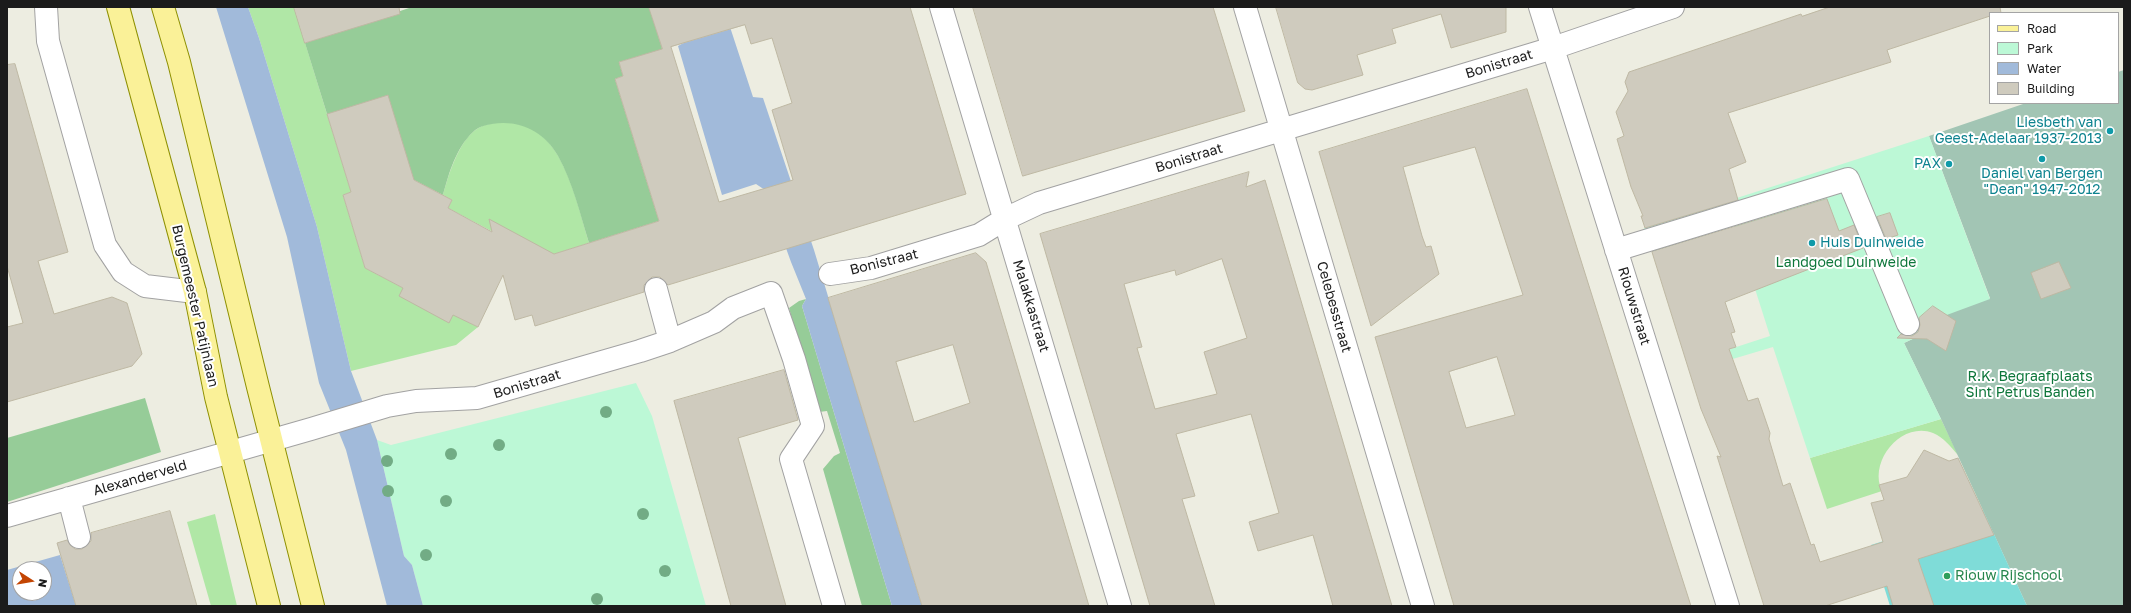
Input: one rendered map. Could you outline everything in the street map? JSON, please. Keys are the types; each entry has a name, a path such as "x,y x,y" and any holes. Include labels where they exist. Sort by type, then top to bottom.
{"main road":[{"name":"Burgemeester Patijnlaan","path":"118,7 195,292 216,398 269,606"},
{"path":"163,7 179,62 258,387 314,606"}],"street":[{"path":"46,7 48,41 105,245 123,272 144,286 195,292"},
{"name":"Malakkastraat","path":"941,7 1120,606"},
{"name":"Celebesstraat","path":"1245,7 1423,606"},
{"name":"Riouwstraat","path":"1540,7 1728,606"},
{"name":"Bonistraat","path":"830,274 871,268 979,235 1005,219 1039,203 1553,48 1672,7"},
{"path":"1616,250 1848,179 1908,324"},
{"path":"656,289 670,341"},
{"name":"Bonistraat","path":"272,440 381,408 416,400 477,398 670,341 714,322 733,308 771,293 794,359 813,426 791,460 834,606"},
{"name":"Alexanderveld","path":"7,516 272,440"},
{"path":"69,498 79,537"}],"green space":[{"path":"248,7 294,7 351,192 343,195 365,268 478,327 456,345 351,371 317,227 259,38"},
{"path":"412,7 649,7 663,50 619,62 623,76 615,79 659,221 589,243 572,188 558,156 553,148 539,134 521,126 502,123 492,124 482,126 473,132 467,138 458,153 443,195 414,180 327,114 305,43"},
{"name":"R.K. Begraafplaats Sint Petrus Banden","path":"2124,70 2124,606 2027,606 1941,419 1904,343 1921,335 1934,308 1942,312 1990,298 1929,136 2023,104 2119,104 2119,72"},
{"path":"504,122 519,124 532,129 541,135 550,145 565,170 577,200 589,243 542,258 448,208 452,200 443,195 458,152 463,144 474,131 481,127 488,124"},
{"name":"Landgoed Duinweide","path":"1929,136 1990,299 1944,316 1942,312 1934,308 1921,335 1904,343 1941,419 1810,458 1773,347 1726,361 1724,351 1770,336 1735,226 1652,252 1644,228"},
{"path":"806,299 802,306 892,606 862,606 823,469 834,456 840,453 827,411 819,412 789,308 799,301"},
{"path":"636,383 652,416 706,606 423,606 412,565 404,556 377,440 391,445"},
{"path":"145,398 161,452 7,502 7,438"},
{"path":"1941,419 1958,455 1950,446 1933,433 1921,431 1910,433 1899,438 1890,447 1884,457 1880,468 1879,480 1882,491 1827,509 1810,458"},
{"path":"215,514 237,606 211,606 187,522"}],"shaded area":[{"name":"Riouw Rijschool","path":"1983,510 2027,606 1890,606 1871,545"}],"water":[{"path":"216,7 248,7 259,38 317,227 351,371 377,440 404,556 412,565 423,606 387,606 346,450 319,383 287,237"},
{"path":"730,27 753,97 763,98 814,250 922,606 892,606 802,306 806,299 765,190 756,184 722,195 678,46 703,32"},
{"path":"60,555 76,606 7,606 7,570 12,569 12,601 52,601 52,561 39,561"}],"building":[{"path":"294,7 399,7 400,14 305,43"},
{"path":"649,7 910,7 966,194 668,285 660,277 652,277 644,285 644,292 535,326 532,315 515,320 503,275 478,327 453,315 449,323 399,296 403,288 365,268 343,195 351,192 327,114 388,95 414,180 452,200 448,208 492,232 489,219 554,254 659,221 615,79 623,76 619,62 662,49","holes":["745,25 751,44 772,38 792,103 772,110 793,180 719,202 671,47"]},
{"path":"973,7 1213,7 1245,111 1023,176"},
{"path":"1276,7 1506,7 1506,32 1451,48 1441,14 1392,29 1396,43 1357,55 1363,75 1312,90 1305,89 1298,83"},
{"path":"1830,7 2000,7 2001,12 1989,12 1989,16 1887,50 1891,62 1728,113 1746,162 1729,169 1738,200 1645,228 1641,216 1643,216 1631,187 1617,139 1624,136 1616,112 1628,91 1625,82 1629,72 1801,14 1802,16"},
{"path":"15,64 68,252 38,261 54,314 112,297 127,303 142,354 132,366 7,402 7,327 23,323 7,266 7,65"},
{"path":"1527,89 1691,606 1454,606 1375,337 1523,295 1475,147 1403,167 1422,236 1426,247 1431,246 1439,274 1371,326 1319,152","holes":["1497,357 1515,415 1466,428 1449,372"]},
{"path":"1249,172 1246,187 1265,180 1392,606 1333,606 1313,535 1258,551 1249,522 1279,513 1251,414 1176,434 1195,496 1182,499 1215,606 1150,606 1040,234","holes":["1222,259 1247,338 1204,352 1217,394 1155,409 1137,348 1142,347 1124,284 1175,270 1176,275"]},
{"path":"1827,199 1839,231 1854,225 1863,248 1725,302 1735,332 1731,333 1736,347 1729,349 1748,401 1758,398 1770,433 1769,439 1783,486 1790,483 1811,545 1814,544 1820,562 1883,542 1871,503 1884,500 1879,485 1907,477 1924,450 1949,461 1958,458 1994,535 1918,559 1934,606 1893,606 1887,586 1825,606 1764,606 1717,456 1721,457 1701,409 1652,252"},
{"path":"1890,213 1898,235 1886,239 1877,217"},
{"path":"976,253 986,262 1089,606 922,606 828,298","holes":["953,345 970,403 914,422 896,362"]},
{"path":"2059,262 2071,288 2041,299 2031,273"},
{"path":"1933,306 1956,321 1946,351 1927,339 1897,338 1901,334 1912,336 1918,332 1920,325 1919,318"},
{"path":"784,370 798,420 738,438 786,606 731,606 674,401"},
{"path":"170,511 197,606 76,606 57,543 67,540 75,549 82,549 91,541 91,533"}],"place":[{"name":"Liesbeth van Geest-Adelaar 1937-2013","path":"2110,131"},
{"name":"Daniel van Bergen \"Dean\" 1947-2012","path":"2042,159"},
{"name":"PAX","path":"1949,164"},
{"name":"Huis Duinweide","path":"1812,243"},
{"name":"Riouw Rijschool","path":"1947,576"}]}
